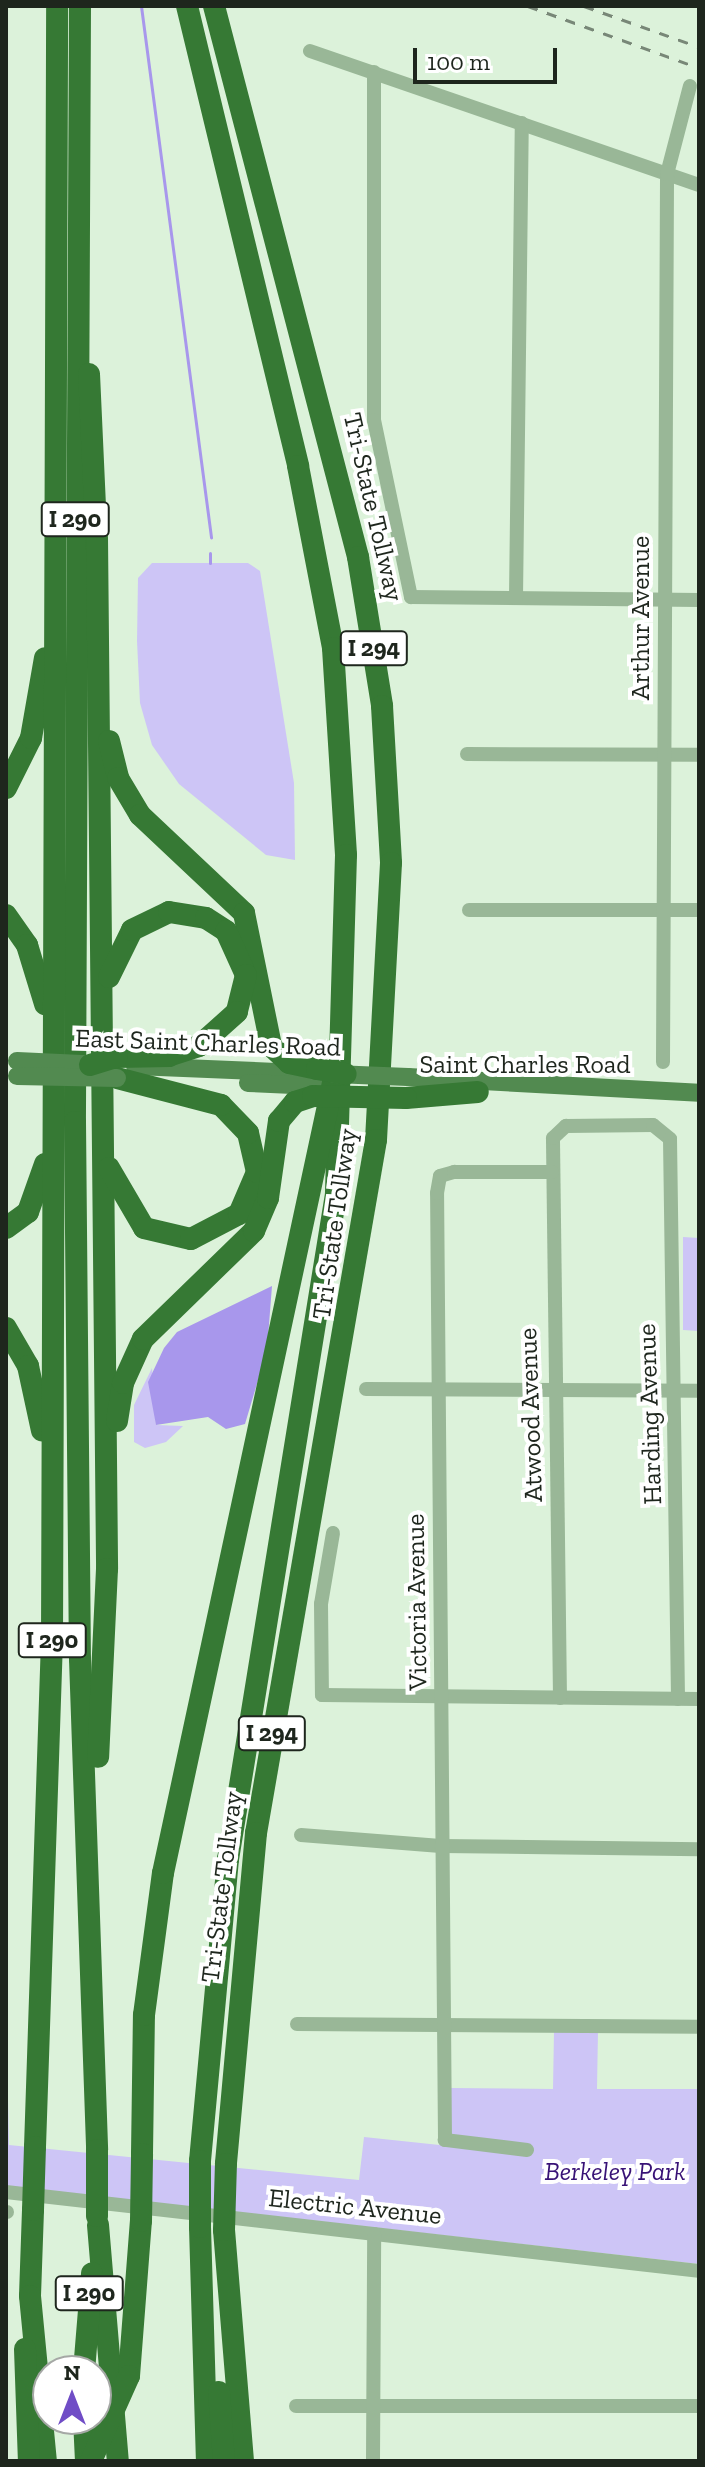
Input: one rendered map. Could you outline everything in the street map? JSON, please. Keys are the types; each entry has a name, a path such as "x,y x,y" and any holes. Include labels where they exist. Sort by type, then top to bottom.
{"highway":[{"name":"I 290","path":"46,2461 30,2296 52,1524 57,6"},
{"name":"I 290","path":"80,6 75,1138 97,2150 97,2220 85,2355"},
{"name":"Tri-State Tollway","path":"187,6 298,466 338,693 346,1030 336,1194 228,1859 200,2161 207,2461"},
{"name":"Tri-State Tollway","path":"214,6 358,557 382,706 391,863 376,1140 254,1846 226,2164 218,2357 224,2461"},
{"path":"78,252 106,718 118,778 140,815 244,913 271,1046 289,1063 315,1081 478,1092"},
{"path":"6,788 36,717 56,521"},
{"path":"88,1818 107,1569 97,538"},
{"path":"102,1022 117,949 149,918 169,912 206,918 242,953 243,998 223,1028 169,1056 117,1067"},
{"path":"6,915 27,945 53,1024"},
{"path":"89,2461 129,2376 141,2221 144,2015 163,1873 346,1030"},
{"path":"90,1065 117,1067 221,1105 253,1145 255,1182 227,1226 191,1239 158,1235 134,1219 103,1153"},
{"path":"12,1074 43,1076"},
{"path":"107,1569 115,1547 119,1401 129,1365 159,1317 254,1231 268,1198 279,1121 315,1081 346,1074"},
{"path":"6,1228 28,1212 52,1132"},
{"path":"6,1328 28,1366 41,1421 52,1524"},
{"path":"97,2220 118,2461"},
{"path":"224,2230 243,2461"},
{"path":"29,2461 30,2296"},
{"path":"86,2435 89,2461"}],"main road":[{"name":"East Saint Charles Road","path":"12,1074 90,1065"},
{"name":"East Saint Charles Road","path":"43,1076 117,1067 315,1081"},
{"name":"East Saint Charles Road","path":"346,1074 407,1089"},
{"name":"Saint Charles Road","path":"407,1089 699,1093"},
{"name":"Saint Charles Road","path":"478,1092 644,1091"}],"street":[{"path":"310,51 699,185"},
{"path":"374,72 374,420 411,597 699,600"},
{"name":"Arthur Avenue","path":"663,1062 667,174 690,86"},
{"path":"516,598 522,123"},
{"path":"467,754 699,755"},
{"path":"469,910 699,910"},
{"name":"Harding Avenue","path":"557,1131 665,1128 676,1391 678,1699"},
{"name":"Atwood Avenue","path":"557,1131 552,1172 560,1698"},
{"name":"Victoria Avenue","path":"527,2150 445,2140 441,1846 443,1697 437,1389 440,1176 552,1172"},
{"path":"366,1389 699,1391"},
{"path":"333,1533 321,1604 322,1695 699,1699"},
{"path":"301,1835 441,1846 699,1849"},
{"path":"297,2024 699,2027"},
{"name":"Electric Avenue","path":"6,2192 699,2271"},
{"path":"373,2461 374,2234"},
{"path":"296,2406 699,2406"}],"green space":[{"path":"152,563 248,563 260,571 294,783 295,860 266,855 179,784 152,745 140,703 137,641 138,578"},
{"path":"683,1237 699,1238 699,1331 683,1330"},
{"path":"152,1368 156,1425 183,1426 166,1442 145,1448 134,1442 134,1405"},
{"name":"Berkeley Park","path":"6,2004 9,2145 359,2180 364,2137 449,2146 450,2088 553,2089 554,2031 598,2031 597,2089 699,2089 699,2264 6,2186"}],"shaded area":[{"path":"272,1286 267,1350 245,1424 226,1429 208,1417 156,1425 148,1382 164,1348 177,1332"}],"waterway":[{"path":"141,6 211,537"},
{"path":"210,553 210,563"}],"railway":[{"path":"528,6 699,68"},
{"path":"584,6 699,47"}]}
